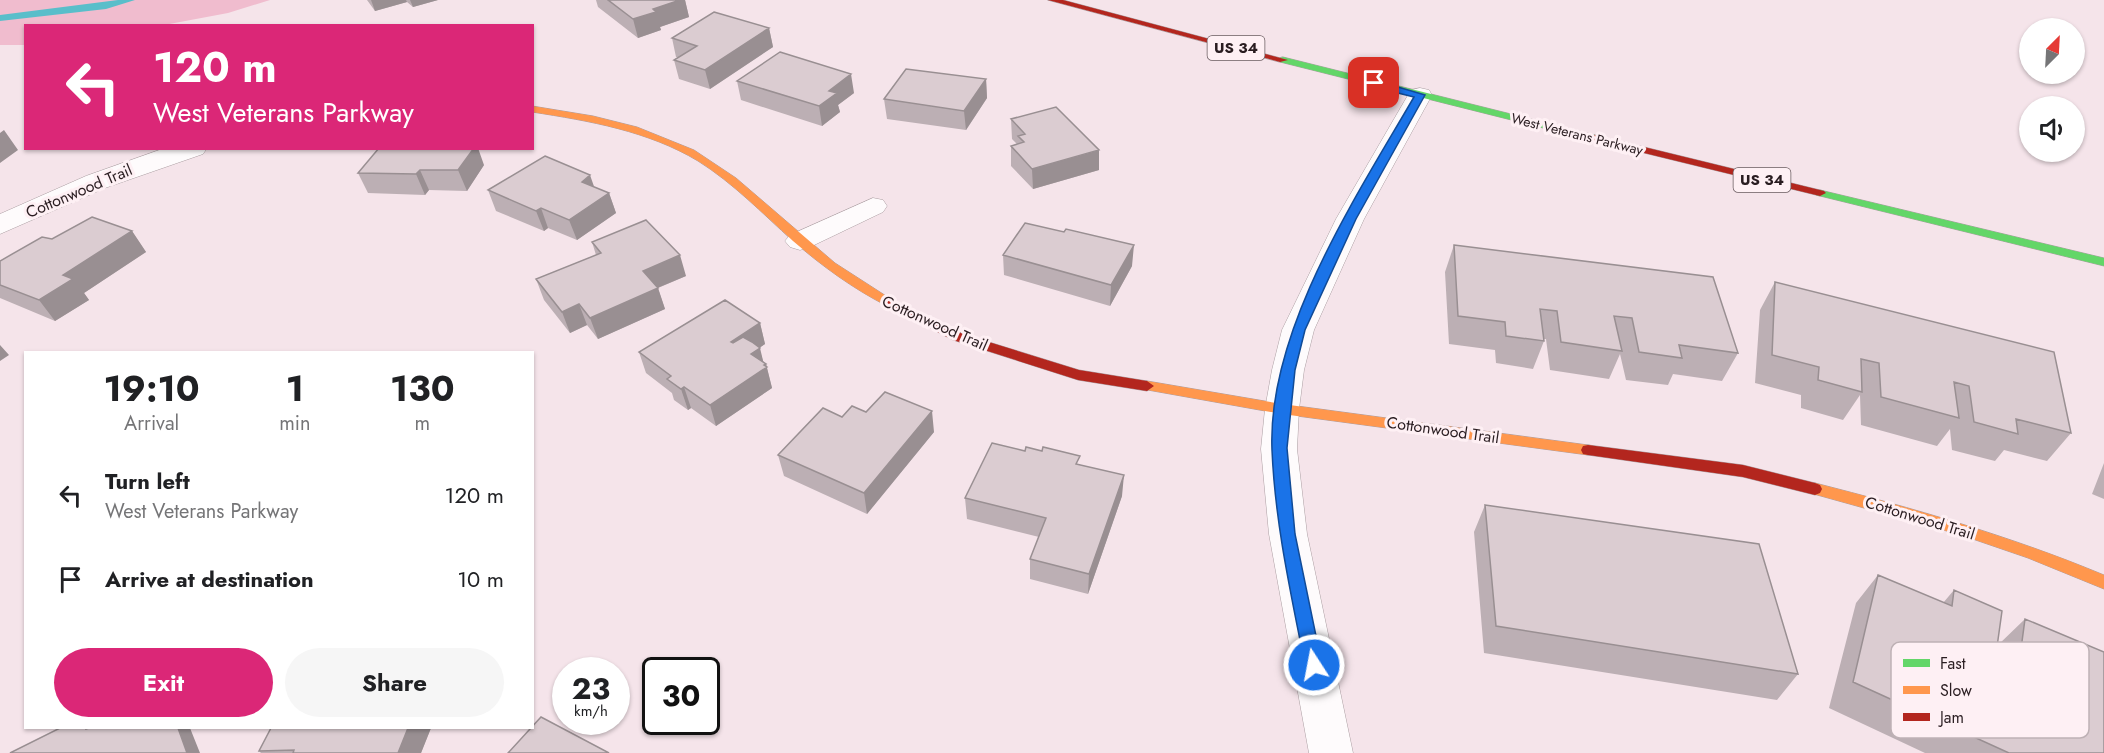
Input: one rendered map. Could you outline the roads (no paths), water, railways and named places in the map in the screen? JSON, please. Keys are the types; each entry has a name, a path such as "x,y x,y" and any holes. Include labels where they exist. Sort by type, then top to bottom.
{"street":[{"name":"West Veterans Parkway","path":"1052,0 1420,95 2104,262"},
{"path":"1331,753 1288,534 1279,448 1282,409 1288,370 1298,330 1350,219 1420,95"},
{"name":"Cottonwood Trail","path":"534,109 596,118 642,132 691,152 743,190 800,241 871,293 976,344 1078,375 1282,409 1743,471 1912,513 2072,567 2104,582"},
{"name":"Cottonwood Trail","path":"0,225 96,182 188,150"},
{"path":"800,241 873,206"}],"waterway":[{"path":"0,18 106,6 130,0"}]}
